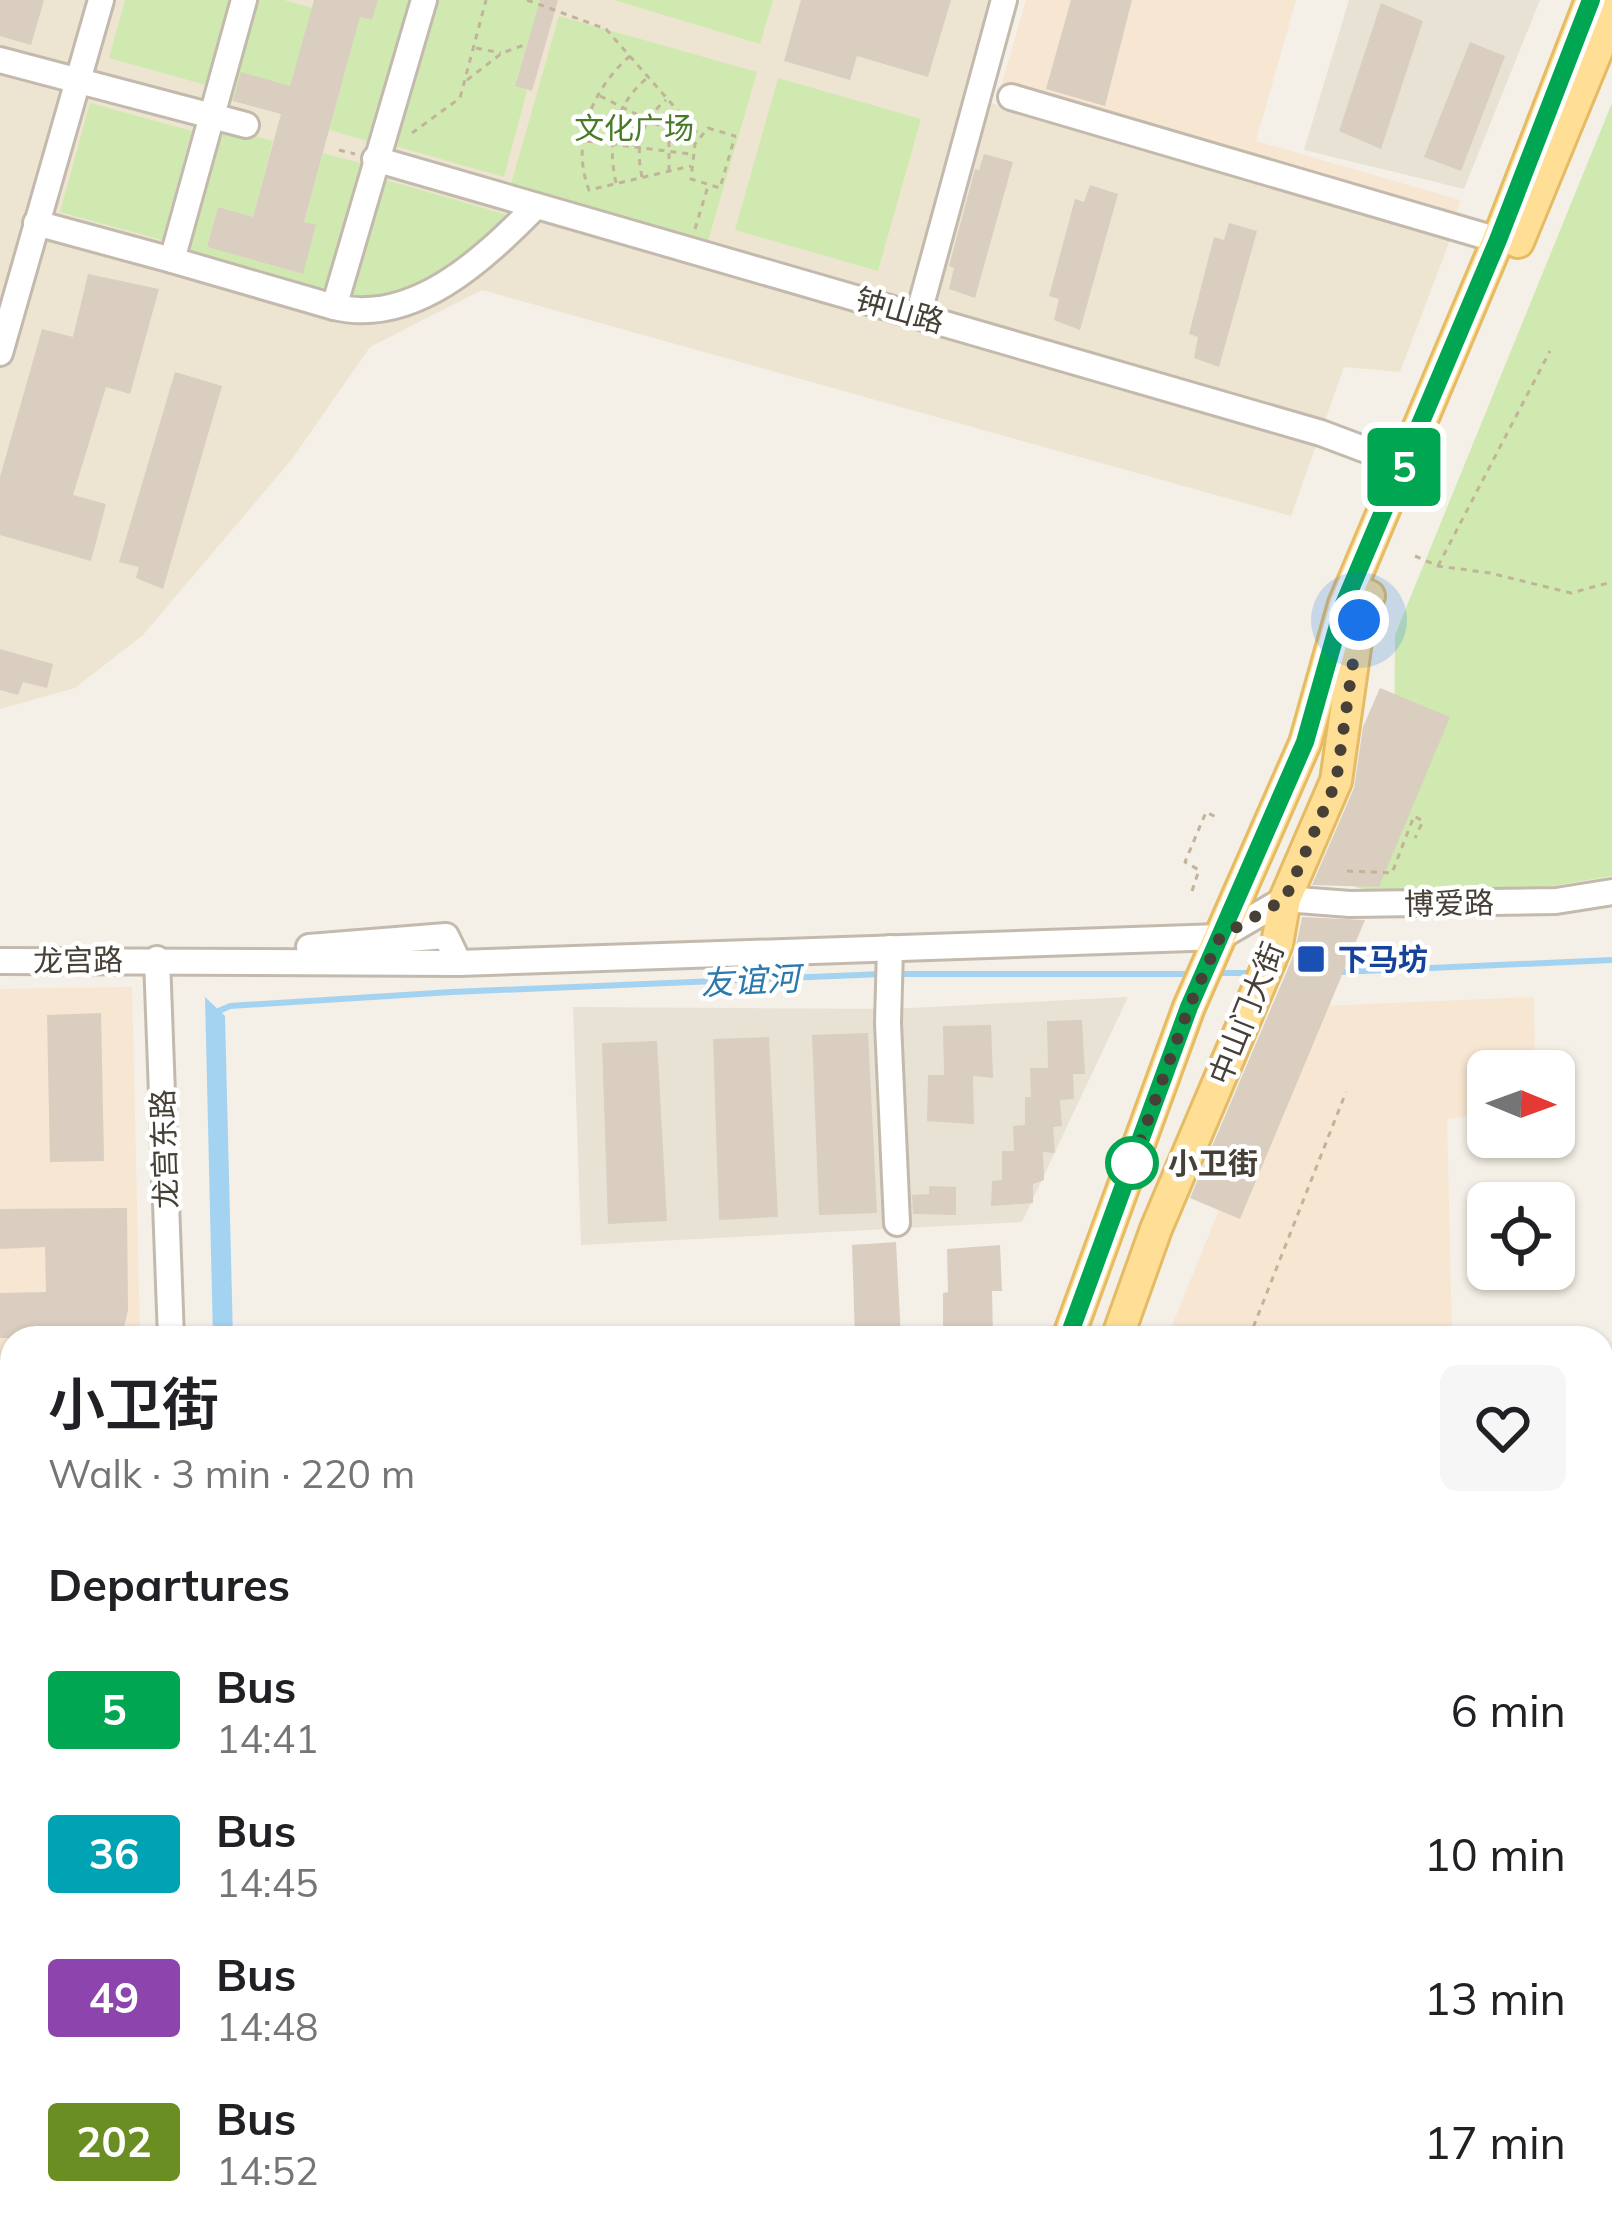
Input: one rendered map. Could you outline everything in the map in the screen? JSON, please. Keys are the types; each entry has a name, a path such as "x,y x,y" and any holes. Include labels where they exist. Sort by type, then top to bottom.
{"main road":[{"name":"中山门大街","path":"1121,1326 1156,1228 1277,944 1285,899 1336,782 1359,620 1591,0"},
{"name":"中山门大街","path":"1072,1326 1189,1007 1305,742 1344,604 1414,467 1612,14"}],"street":[{"path":"0,353 101,0"},
{"path":"172,260 244,0"},
{"path":"334,307 424,0"},
{"path":"918,316 1004,0"},
{"path":"0,60 246,125"},
{"path":"1010,97 1498,240"},
{"name":"钟山路","path":"375,159 1321,433 1414,467"},
{"path":"36,223 334,307 366,310 394,307 432,291 481,257 536,206"},
{"name":"博爱路","path":"1285,899 1350,904 1556,901 1612,892"},
{"path":"1220,937 1285,899"},
{"name":"龙宫路","path":"0,961 459,963 890,955 1220,937"},
{"path":"890,955 897,1223"},
{"name":"龙宫东路","path":"157,959 171,1326"}],"path":[{"path":"412,133 460,98 486,0"},
{"path":"527,0 606,29 700,136"},
{"path":"465,82 502,53 527,44"},
{"path":"474,48 502,53"},
{"path":"630,56 597,94 584,140 583,169 589,190 691,166"},
{"path":"616,184 611,144 622,108 648,77"},
{"path":"597,94 695,144"},
{"path":"642,178 639,148 647,120 668,99"},
{"path":"669,171 667,151 673,133 686,120"},
{"path":"708,128 735,136 719,188 691,179 695,144 708,128"},
{"path":"584,140 692,154"},
{"path":"689,249 708,184"},
{"path":"1438,566 1550,351"},
{"path":"1415,556 1438,566 1571,593 1612,582"},
{"path":"1192,891 1199,870 1185,862 1206,812 1218,818"},
{"path":"1347,871 1392,873 1414,816 1423,821 1415,838"},
{"path":"1254,1326 1346,1092"}],"shaded area":[{"path":"0,0 1019,0 991,103 1452,235 1400,372 1344,367 1291,516 482,290 370,347 292,459 143,635 75,688 0,709"},
{"path":"1026,0 1296,0 1256,141 1460,200 1452,232 997,100"},
{"path":"1349,0 1540,0 1464,189 1304,150"},
{"path":"132,987 140,1326 0,1326 0,989"},
{"path":"1128,997 1022,1222 581,1245 573,1007 890,1009"},
{"path":"1534,997 1535,1050 1467,1050 1467,1116 1447,1119 1452,1326 1172,1326 1301,1007"}],"green space":[{"path":"125,0 230,0 206,85 109,58"},
{"path":"248,0 284,0 312,8 290,86 242,73 233,101 220,98"},
{"path":"378,0 413,0 372,142 329,130 360,17 372,20"},
{"path":"434,0 540,0 515,85 527,90 504,177 392,145"},
{"path":"614,0 773,0 760,44"},
{"name":"文化广场","path":"559,16 757,72 708,241 511,184"},
{"path":"778,78 921,119 878,271 735,230"},
{"path":"90,103 192,131 162,240 60,212"},
{"path":"1612,103 1612,876 1547,887 1391,894 1354,887 1394,775 1395,635"},
{"path":"215,125 273,141 253,217 218,207 207,247 302,274 316,226 304,222 323,153 364,164 326,299 178,257"},
{"path":"386,180 508,215 470,255 415,291 349,302"}],"water":[{"path":"205,997 225,1016 233,1326 213,1326"}],"building":[{"path":"0,0 44,0 31,45 0,36"},
{"path":"314,0 378,0 372,20 360,17 329,130 304,222 316,225 303,274 207,247 218,207 253,217 281,114 233,101 241,72 290,86"},
{"path":"540,0 558,0 532,91 515,86"},
{"path":"801,0 951,0 928,77 857,56 850,80 784,61"},
{"path":"1071,0 1132,0 1105,106 1046,89"},
{"path":"1381,3 1423,21 1381,149 1339,131"},
{"path":"1470,42 1505,56 1461,171 1424,157"},
{"path":"984,154 1013,162 975,298 949,289 954,268 949,266 975,169 979,170"},
{"path":"1090,185 1118,194 1080,330 1054,320 1059,299 1049,296 1075,199 1084,202"},
{"path":"1229,223 1257,231 1219,367 1194,358 1198,337 1189,334 1214,237 1224,240"},
{"path":"88,274 159,289 130,394 106,387 73,495 106,504 91,561 0,535 0,477 42,329 73,337"},
{"path":"175,372 222,386 163,589 136,578 139,567 119,562"},
{"path":"0,649 53,664 47,688 23,682 18,695 0,690"},
{"path":"1380,688 1450,717 1379,887 1312,885 1354,788 1363,727"},
{"path":"1302,917 1365,920 1240,1219 1190,1198 1295,952"},
{"path":"101,1013 104,1161 50,1162 47,1015"},
{"path":"1082,1020 1085,1074 1073,1074 1074,1099 1060,1100 1062,1126 1053,1127 1055,1153 1043,1152 1044,1180 1033,1184 1033,1203 991,1206 992,1181 1002,1180 1002,1151 1014,1151 1013,1126 1025,1125 1030,1068 1048,1068 1047,1021"},
{"path":"991,1025 993,1078 973,1076 974,1124 927,1121 928,1075 944,1075 943,1026"},
{"path":"868,1033 877,1213 819,1215 812,1035"},
{"path":"769,1037 778,1217 719,1220 713,1039"},
{"path":"657,1041 667,1221 608,1224 602,1043"},
{"path":"929,1186 956,1187 956,1215 913,1214 912,1195 929,1194"},
{"path":"127,1208 124,1326 0,1326 0,1293 46,1292 45,1247 0,1249 0,1209"},
{"path":"896,1242 900,1326 855,1326 852,1245"},
{"path":"1000,1245 1002,1291 992,1291 993,1326 943,1326 947,1249"}],"waterway":[{"name":"友谊河","path":"1340,972 1612,960"},
{"name":"友谊河","path":"1214,973 1255,973"},
{"name":"友谊河","path":"214,1013 230,1006 452,992 883,974"},
{"name":"友谊河","path":"896,974 1195,974"}],"bus line":[{"name":"5","path":"1072,1326 1189,1007 1305,742 1344,604 1498,240 1591,0"}],"place":[{"name":"下马坊","path":"1311,959"},
{"name":"小卫街","path":"1132,1163"}],"route":[{"path":"1132,1163 1129,1172 1189,1007 1220,937 1285,899 1336,782 1359,620"}]}
